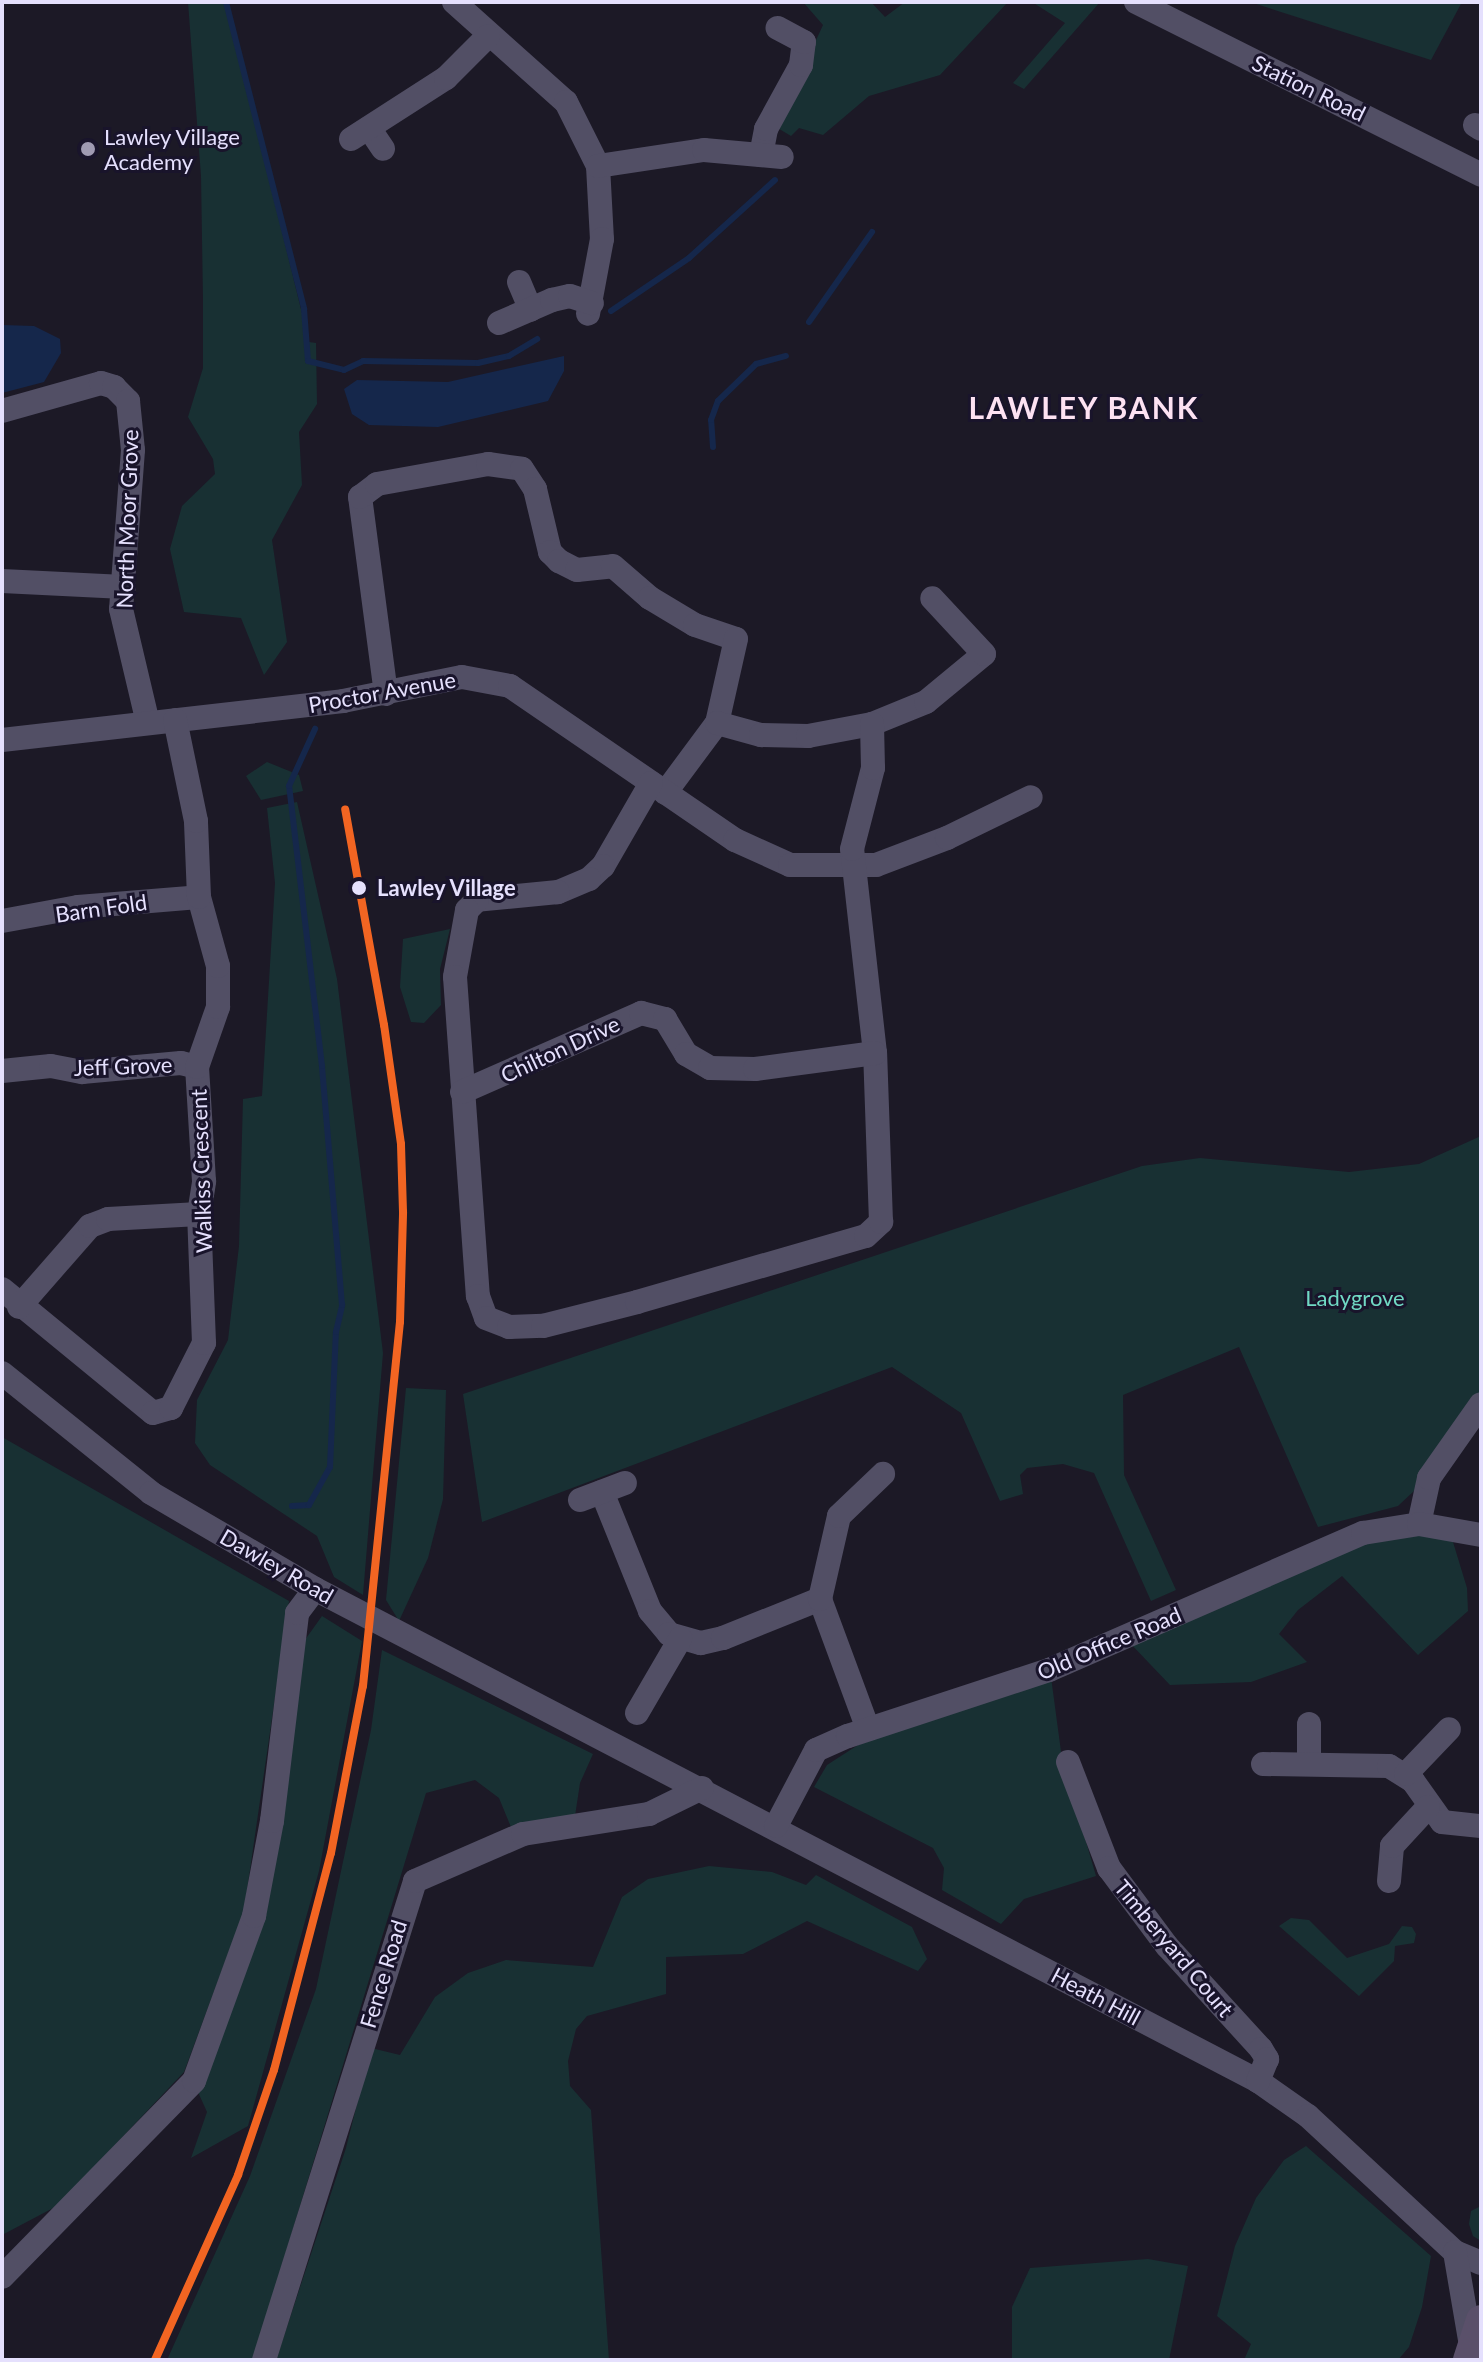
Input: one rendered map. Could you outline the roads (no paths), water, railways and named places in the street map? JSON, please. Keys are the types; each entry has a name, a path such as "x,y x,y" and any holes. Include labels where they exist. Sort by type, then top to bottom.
{"street":[{"path":"454,2 488,36 566,102 598,166 602,239 590,308 570,296 499,323"},
{"name":"Station Road","path":"1136,2 1481,175"},
{"path":"598,166 704,150 771,156 766,129 801,65 804,42 778,28"},
{"path":"383,149 360,134 446,78 488,36"},
{"path":"519,282 531,310"},
{"name":"North Moor Grove","path":"2,411 101,383 128,401 133,450 126,495 125,635 142,682 148,723"},
{"path":"386,694 375,643 373,568 359,521 360,497 377,484 503,465 522,469 529,477 550,552 559,561 577,570 613,566 683,618 736,639 717,723 658,788 603,866 589,879 558,892 477,900 467,910 455,977 481,1310 495,1323 523,1328 637,1302 866,1236 876,1229 882,1197 875,1053 852,849 873,768 872,724"},
{"path":"2,581 124,587"},
{"path":"717,723 738,732 790,736 872,724 926,702 984,654 932,598"},
{"name":"Proctor Avenue","path":"2,740 386,694 462,677 510,686 762,855 790,865 854,869 917,851 1031,797"},
{"name":"Walkiss Crescent","path":"2,1289 19,1307 153,1413 171,1408 207,1334 199,1214 204,1181 197,1067 218,1007 218,966 199,897 196,821 175,720"},
{"name":"Barn Fold","path":"2,921 78,907 199,897"},
{"name":"Chilton Drive","path":"462,1092 641,1013 665,1019 686,1054 710,1068 755,1069 875,1053"},
{"name":"Jeff Grove","path":"2,1071 51,1066 82,1072 181,1063 197,1067"},
{"path":"19,1307 90,1226 108,1219 199,1214"},
{"name":"Dawley Road","path":"2,1373 151,1493 315,1589 702,1788"},
{"path":"1419,1524 1429,1478 1481,1404"},
{"path":"868,1729 820,1599 839,1516 883,1474"},
{"path":"602,1492 657,1624 680,1639 701,1643 723,1638 820,1599"},
{"name":"Old Office Road","path":"776,1826 816,1750 868,1729 1049,1670 1363,1533 1419,1524 1481,1535"},
{"path":"2,2277 194,2081 254,1916 272,1821 297,1613 315,1589"},
{"path":"637,1713 680,1639"},
{"path":"1309,1724 1309,1764"},
{"path":"1406,1774 1449,1729"},
{"name":"Timberyard Court","path":"1068,1762 1109,1868 1167,1946 1261,2049 1267,2059 1258,2081"},
{"path":"1263,1764 1376,1763 1406,1774 1428,1807 1453,1826 1481,1826"},
{"name":"Heath Hill","path":"702,1788 1258,2081 1308,2116 1455,2252 1481,2263"},
{"name":"Fence Road","path":"264,2360 415,1881 523,1834 649,1814 702,1788"},
{"path":"1389,1881 1392,1846 1428,1807"},
{"path":"1455,2252 1473,2342"}],"water":[{"path":"2,325 34,326 60,339 61,353 44,382 2,393"},
{"path":"564,356 564,371 548,401 438,427 369,425 352,414 344,389 357,380 448,382"}],"waterway":[{"path":"226,2 304,309 308,361 344,370 363,361 478,363 509,356 537,339"},
{"path":"611,311 689,258 775,180"},
{"path":"809,322 872,232"},
{"path":"713,447 711,420 718,401 756,364 786,356"},
{"path":"292,1506 309,1505 330,1467 336,1332 342,1305 322,1066 289,786 315,729"}],"place":[{"name":"Lawley Village Academy","path":"88,149"},
{"name":"Lawley Village","path":"359,888"}],"district":[{"name":"LAWLEY BANK","path":"1084,407"}],"park label":[{"name":"Ladygrove","path":"1355,1298"}]}
